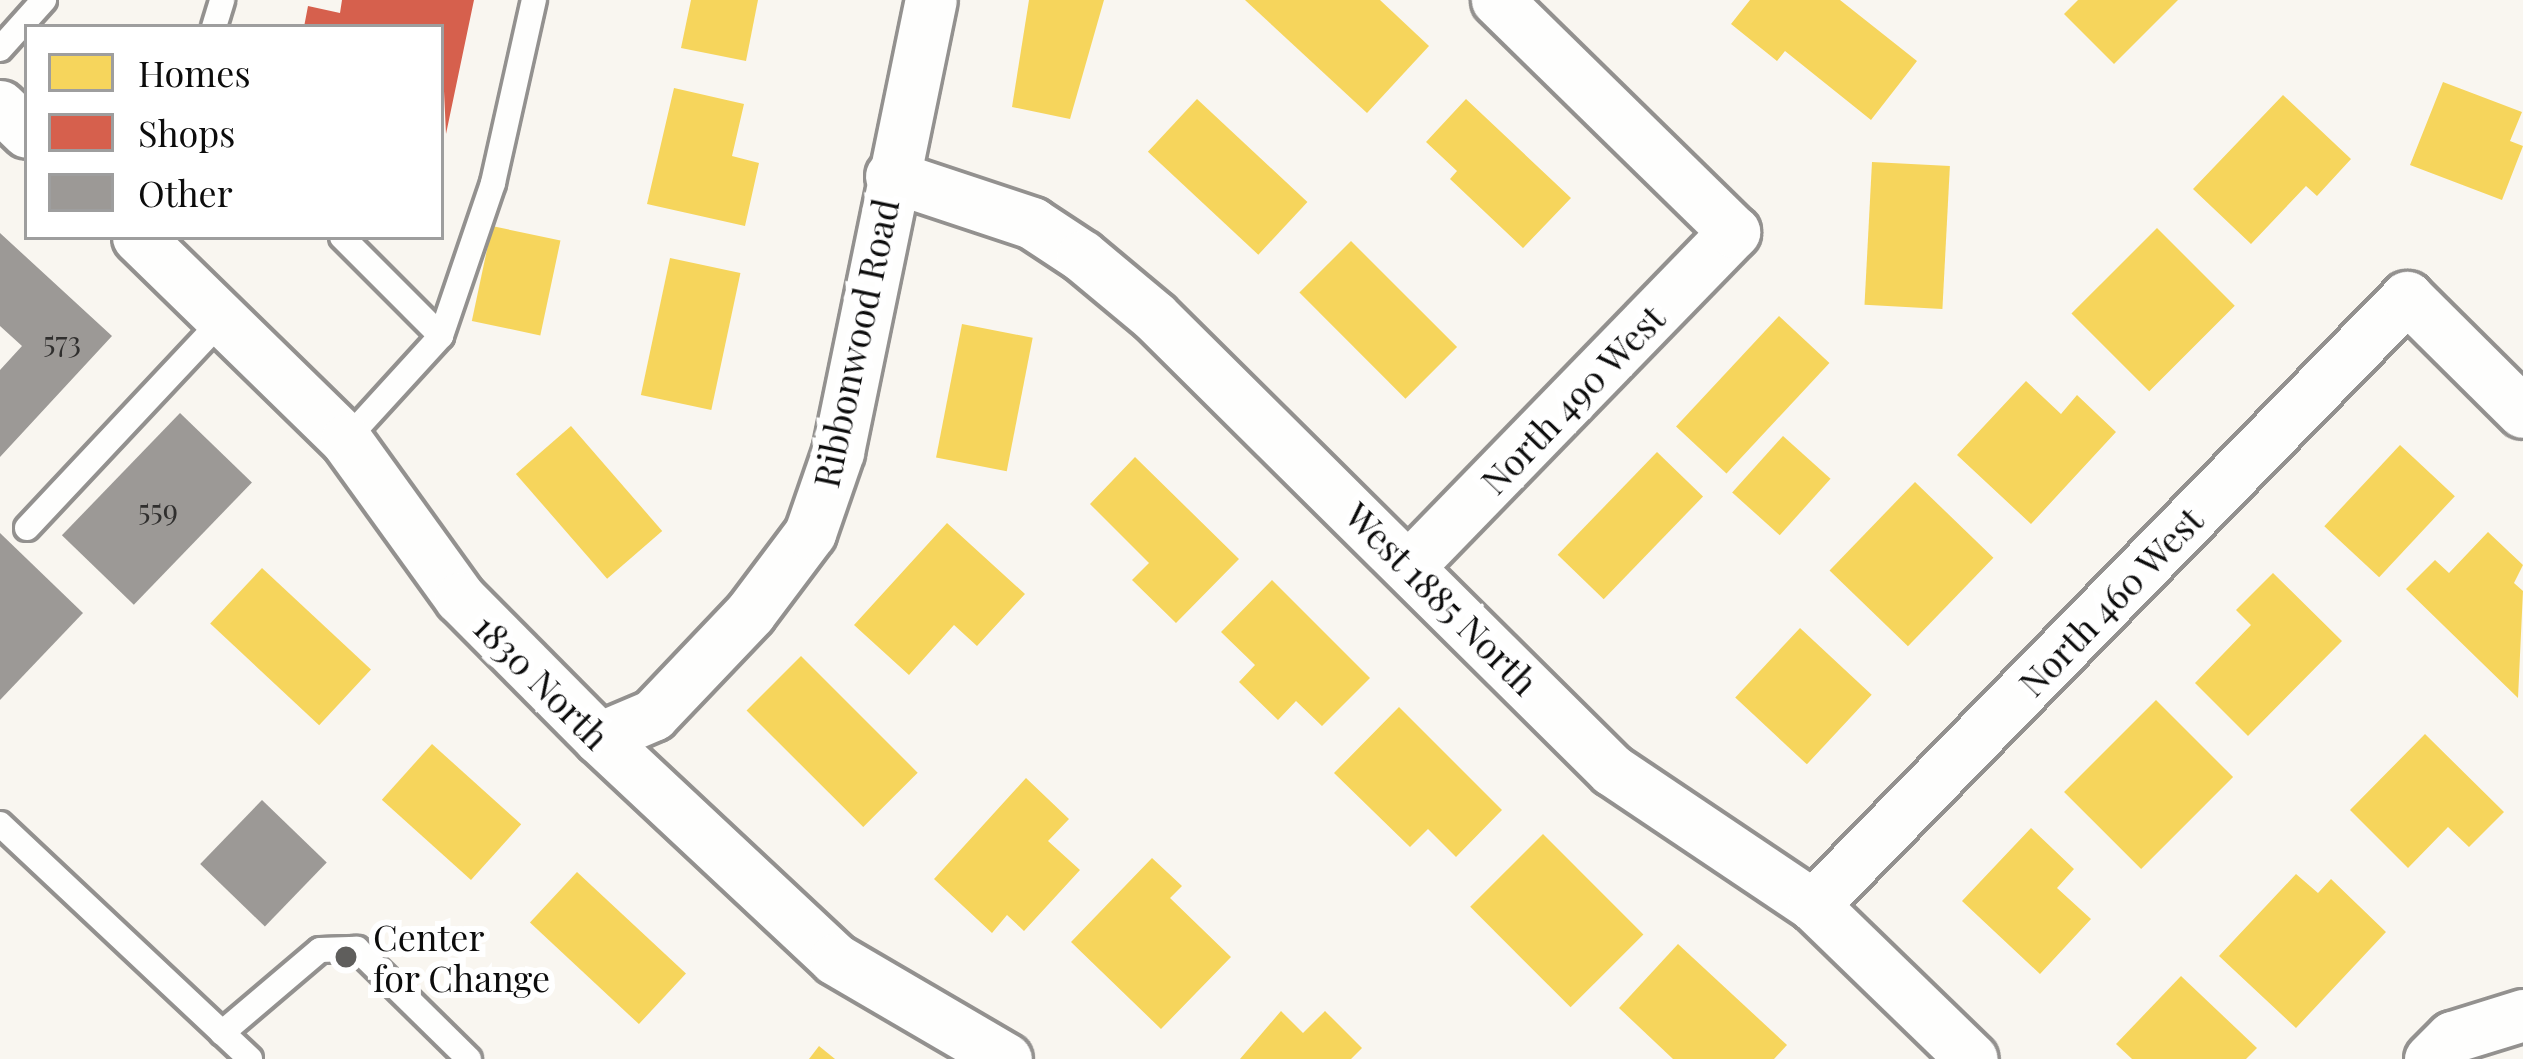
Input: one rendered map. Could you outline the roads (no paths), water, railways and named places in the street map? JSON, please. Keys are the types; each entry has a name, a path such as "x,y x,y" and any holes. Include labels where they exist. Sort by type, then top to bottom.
{"street":[{"name":"Ribbonwood Road","path":"599,738 653,715 750,614 810,533 838,452 891,176 931,0"},
{"name":"North 490 West","path":"1410,565 1734,232 1497,0"},
{"path":"0,106 24,129"},
{"name":"West 1885 North","path":"891,176 1032,223 1082,256 1410,565 1612,770 1813,905 1972,1059"},
{"name":"1830 North","path":"141,240 346,440 460,598 599,738 835,959 1006,1059"},
{"name":"North 460 West","path":"1813,905 2407,297 2523,412"},
{"path":"2430,1059 2452,1037 2523,1015"}],"lane":[{"path":"0,49 44,0"},
{"path":"346,440 441,336 493,183 534,0"},
{"path":"346,240 441,336"},
{"path":"27,528 224,318"},
{"path":"0,824 250,1059"},
{"path":"222,1033 320,950 357,949 469,1059"}],"place":[{"name":"Center for Change","path":"346,957"}]}
